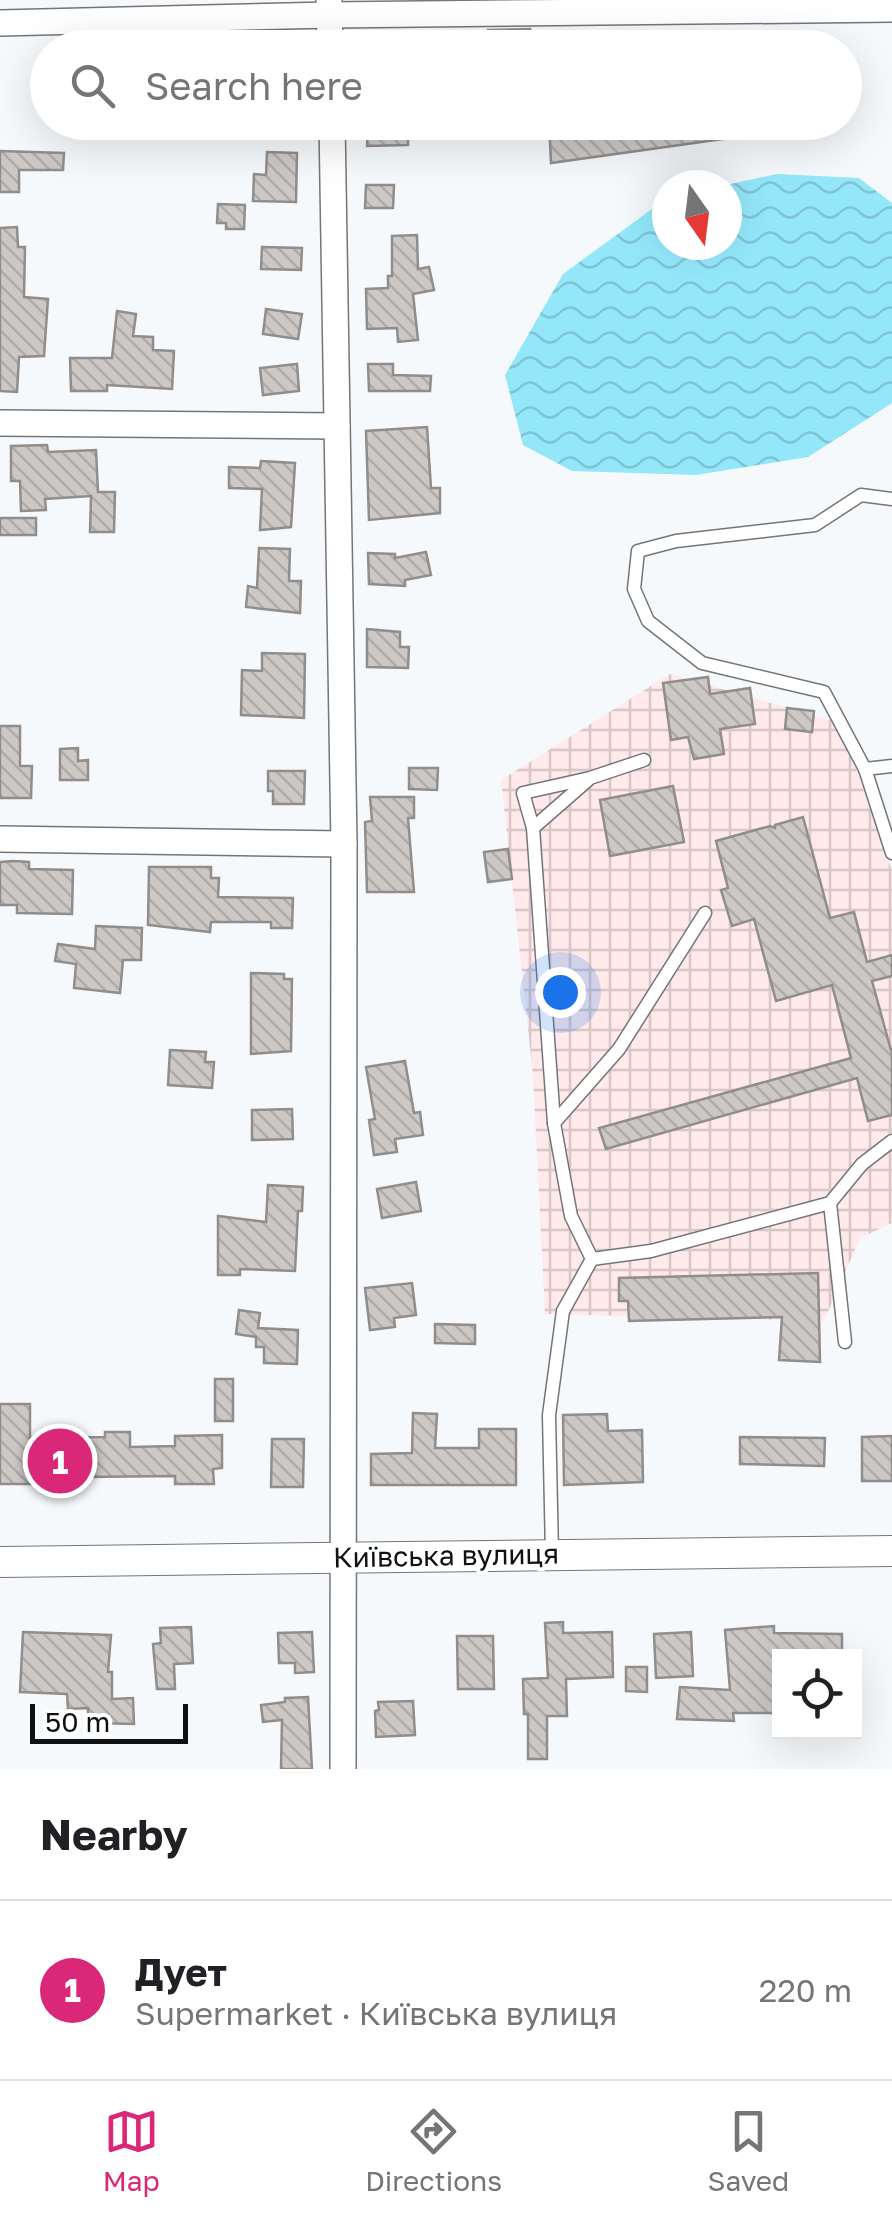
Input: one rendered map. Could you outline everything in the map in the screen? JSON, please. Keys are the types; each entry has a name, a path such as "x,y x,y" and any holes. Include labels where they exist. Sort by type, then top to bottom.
{"street":[{"path":"0,23 80,11 329,7 892,9"},
{"path":"332,140 344,844 343,1769"},
{"path":"0,423 338,426"},
{"path":"0,838 344,844"},
{"name":"Київська вулиця","path":"0,1562 892,1550"}],"lane":[{"path":"892,499 861,495 815,525 676,541 638,552 634,589 648,622 702,664 824,692 865,769 892,853"},
{"path":"592,1259 571,1216 554,1123 533,828 522,792 590,778 644,760"},
{"path":"865,769 892,766"},
{"path":"533,828 590,778"},
{"path":"554,1123 619,1049 704,913"},
{"path":"592,1259 670,1246 830,1203 862,1164 892,1141"},
{"path":"830,1203 845,1342"},
{"path":"552,1554 548,1462 563,1311 592,1259"}],"shaded area":[{"path":"670,674 840,723 892,871 892,1223 860,1238 824,1321 545,1314 533,1075 501,780"}],"water":[{"path":"777,174 859,178 892,203 892,403 808,457 696,475 572,471 523,445 505,375 563,274 652,209 652,260 742,260 742,182"}],"building":[{"path":"367,140 408,140 408,145 367,146"},
{"path":"550,140 716,140 551,163"},
{"path":"0,151 64,153 63,170 19,170 19,192 0,192"},
{"path":"267,152 297,153 296,202 253,201 254,174 266,175"},
{"path":"366,185 394,185 393,208 365,208"},
{"path":"218,204 245,205 244,229 226,229 226,223 217,223"},
{"path":"17,227 18,247 25,247 24,297 48,299 44,356 19,357 17,392 0,391 0,228"},
{"path":"417,235 418,269 429,267 434,290 413,294 418,340 398,342 397,328 367,329 366,289 388,288 388,276 392,276 392,236"},
{"path":"262,247 302,248 301,270 261,269"},
{"path":"266,309 302,314 298,339 263,334"},
{"path":"117,311 136,314 133,336 153,337 153,350 174,351 172,389 107,385 107,391 71,391 70,358 112,358"},
{"path":"297,364 299,391 263,395 260,368"},
{"path":"368,364 393,364 393,375 431,376 430,391 369,391"},
{"path":"427,427 431,488 440,488 440,513 369,520 366,431"},
{"path":"47,445 48,452 96,450 98,492 115,492 114,532 90,532 91,496 45,499 46,510 21,511 20,481 11,481 11,446"},
{"path":"261,461 295,463 291,527 260,530 262,489 229,488 229,467 260,468"},
{"path":"0,518 36,518 36,535 0,535"},
{"path":"259,548 290,549 289,581 301,581 300,613 246,607 248,586 257,588"},
{"path":"426,552 431,575 405,580 405,586 369,584 368,553 395,554 395,558"},
{"path":"367,629 400,632 400,647 409,647 408,668 367,667"},
{"path":"262,653 305,654 304,718 241,715 242,670 262,671"},
{"path":"708,677 710,694 750,688 755,724 720,729 724,754 694,759 688,737 671,740 663,683"},
{"path":"787,708 814,711 812,732 785,729"},
{"path":"0,726 20,726 20,766 32,766 31,798 0,798"},
{"path":"78,748 78,761 88,760 88,780 60,780 60,749"},
{"path":"409,768 438,768 437,790 409,789"},
{"path":"268,771 305,771 304,804 273,804"},
{"path":"673,786 684,842 610,856 600,800"},
{"path":"370,797 414,797 414,818 408,818 414,892 367,892 365,822 372,821"},
{"path":"803,817 830,918 854,912 867,962 892,955 892,976 872,981 892,1054 892,1115 868,1121 857,1078 606,1149 599,1128 851,1058 832,985 776,1001 754,919 732,926 721,890 728,888 716,841 770,826 775,828"},
{"path":"508,849 512,879 488,882 484,852"},
{"path":"0,862 29,862 29,869 73,870 72,914 17,913 17,905 0,905"},
{"path":"149,867 211,867 211,878 219,878 218,897 293,898 292,928 271,928 271,922 211,922 210,932 148,925"},
{"path":"96,926 142,928 141,960 123,960 120,993 74,988 76,964 55,961 58,944 95,949"},
{"path":"251,973 284,974 284,979 292,979 291,1051 251,1054"},
{"path":"170,1050 206,1052 205,1062 214,1062 212,1088 168,1085"},
{"path":"405,1061 414,1113 420,1112 423,1135 395,1139 397,1152 374,1155 369,1120 375,1119 366,1067"},
{"path":"292,1109 293,1139 252,1140 252,1110"},
{"path":"416,1182 421,1211 382,1218 377,1189"},
{"path":"268,1185 303,1187 295,1271 240,1269 240,1275 218,1275 218,1216 266,1222"},
{"path":"818,1273 820,1362 779,1360 782,1317 629,1321 628,1301 619,1301 619,1278"},
{"path":"412,1283 416,1315 394,1318 395,1327 370,1330 365,1288"},
{"path":"239,1310 260,1313 258,1328 298,1330 297,1364 264,1363 264,1347 256,1347 256,1337 236,1334"},
{"path":"435,1324 475,1325 475,1344 435,1343"},
{"path":"215,1379 233,1379 233,1421 215,1421"},
{"path":"0,1404 30,1404 30,1438 105,1437 105,1432 130,1432 130,1447 175,1446 175,1436 222,1435 222,1468 213,1469 214,1484 175,1484 175,1476 83,1477 83,1484 0,1484"},
{"path":"413,1413 437,1414 435,1448 479,1448 479,1429 516,1429 516,1485 371,1485 371,1454 412,1453"},
{"path":"607,1414 608,1431 642,1430 643,1482 564,1485 563,1415"},
{"path":"892,1436 892,1481 862,1481 862,1437"},
{"path":"740,1437 825,1438 824,1466 740,1464"},
{"path":"272,1439 304,1439 303,1487 271,1487"},
{"path":"563,1622 563,1633 612,1632 613,1677 566,1679 567,1716 547,1716 547,1759 528,1759 523,1679 548,1678 545,1623"},
{"path":"774,1626 774,1633 842,1634 842,1649 772,1649 772,1713 733,1713 734,1721 677,1719 680,1687 730,1690 725,1630"},
{"path":"191,1627 193,1663 174,1664 175,1689 157,1689 153,1644 161,1643 160,1628"},
{"path":"23,1632 111,1635 108,1672 112,1672 112,1699 133,1698 134,1724 95,1723 95,1716 88,1716 88,1708 68,1709 67,1694 20,1692"},
{"path":"312,1632 314,1672 295,1673 295,1663 279,1663 278,1633"},
{"path":"691,1632 693,1676 656,1678 654,1634"},
{"path":"457,1636 493,1636 494,1689 458,1689"},
{"path":"626,1667 647,1667 647,1692 626,1691"},
{"path":"308,1697 312,1769 281,1769 282,1720 263,1722 261,1705"},
{"path":"413,1701 415,1735 376,1737 378,1702"}],"place":[{"name":"Дует","path":"60,1461"}]}
